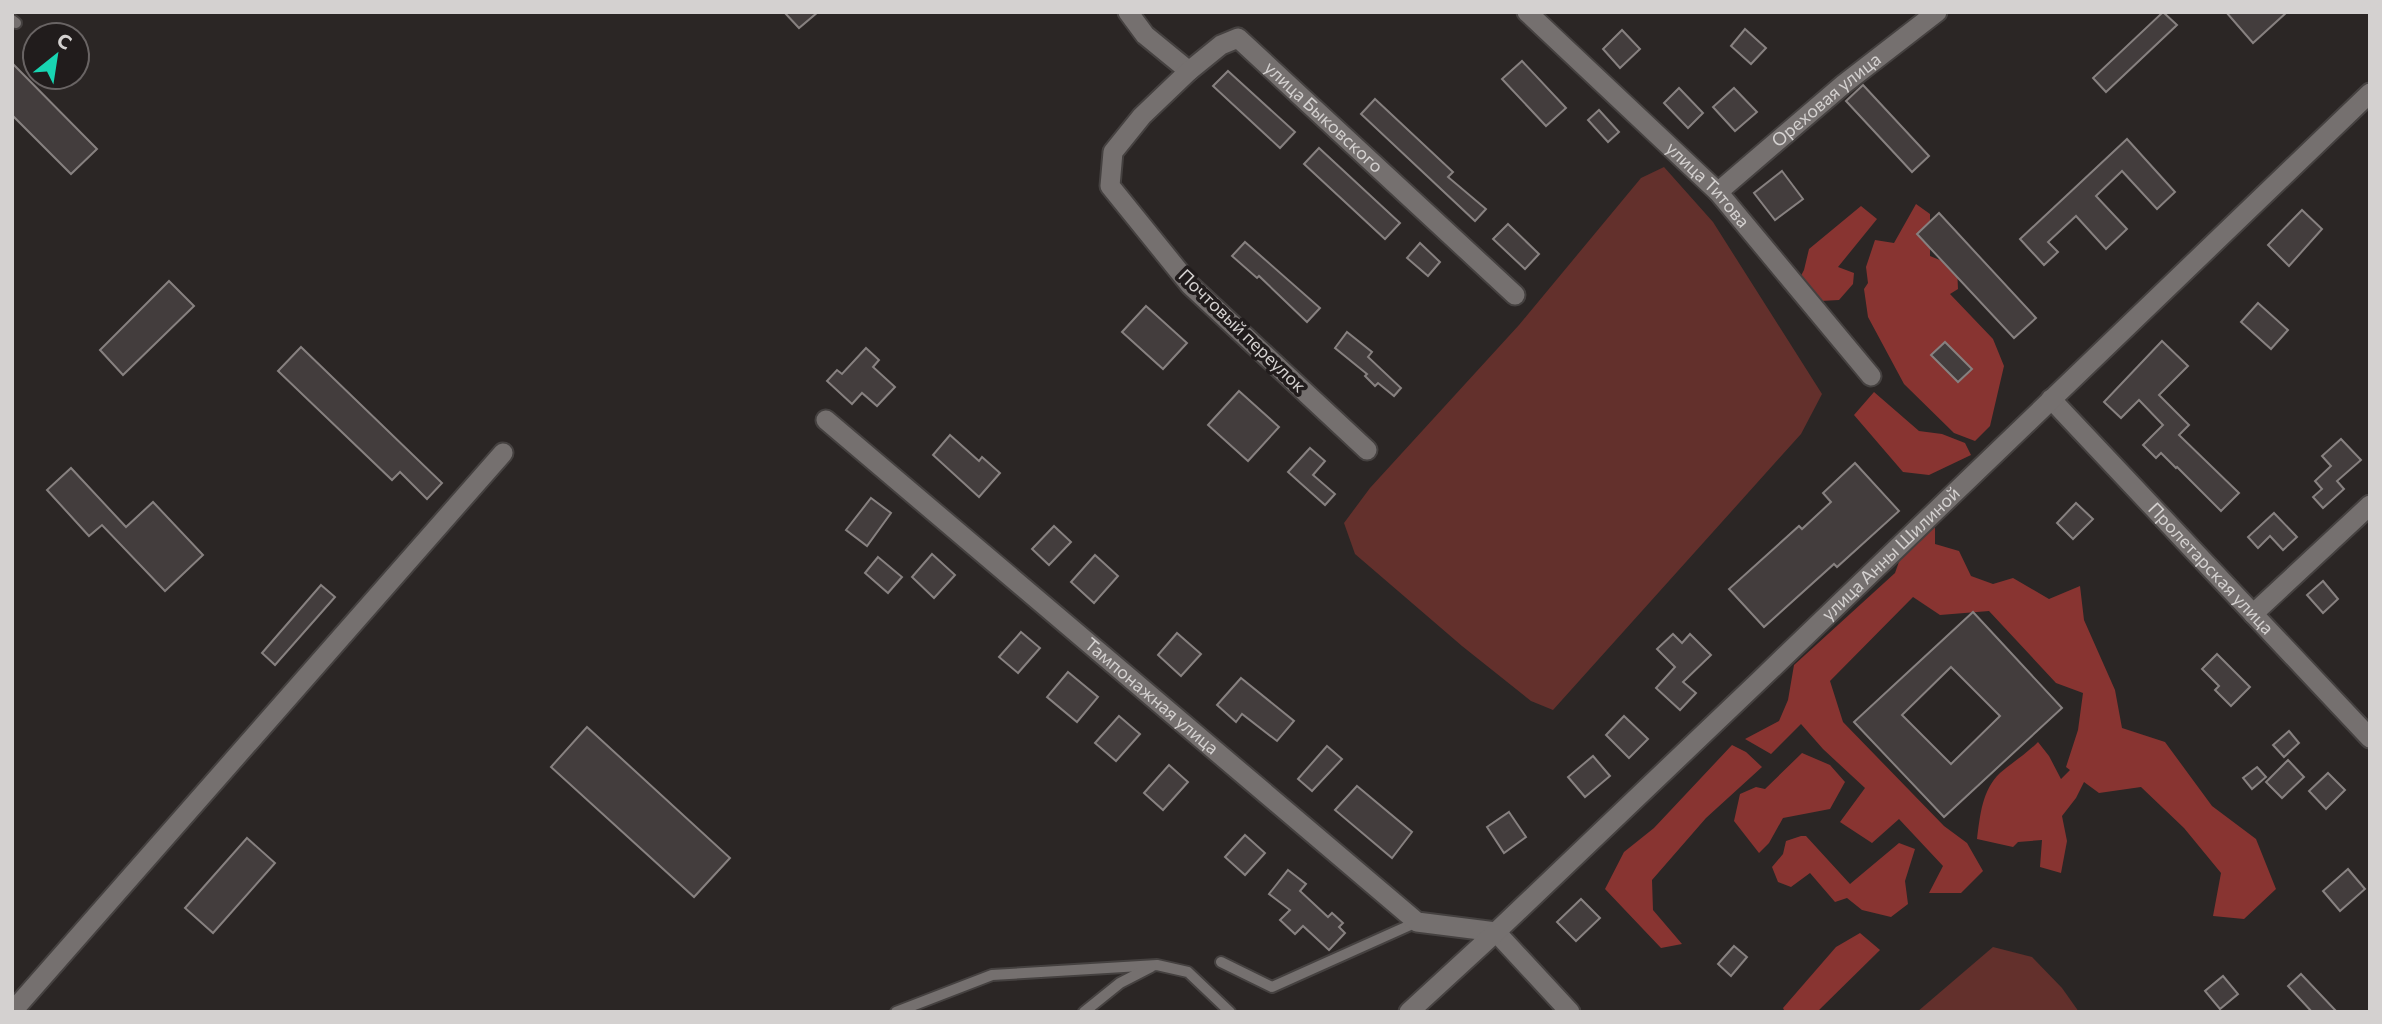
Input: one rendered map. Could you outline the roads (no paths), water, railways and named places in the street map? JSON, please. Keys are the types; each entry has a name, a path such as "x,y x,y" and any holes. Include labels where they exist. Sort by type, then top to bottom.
{"street":[{"path":"1128,12 1145,35 1189,71"},
{"name":"улица Титова","path":"1527,12 1718,192 1871,376"},
{"name":"Ореховая улица","path":"1718,192 1844,84 1937,12"},
{"name":"улица Быковского","path":"1189,71 1222,45 1238,38 1515,295"},
{"name":"Почтовый переулок","path":"1189,71 1142,116 1113,152 1110,186 1190,285 1367,450"},
{"name":"улица Анны Шилиной","path":"1409,1012 1496,932 2370,93"},
{"name":"Пролетарская улица","path":"2051,399 2370,738"},
{"name":"Тампонажная улица","path":"826,420 1417,922"},
{"path":"12,1012 503,453"},
{"path":"2253,614 2370,505"},
{"path":"1417,922 1496,932 1570,1012"}],"lane":[{"path":"1221,962 1272,987 1417,922"},
{"path":"1084,1012 1120,984 1157,965"},
{"path":"896,1012 992,975 1157,965 1188,972 1230,1012"}]}
